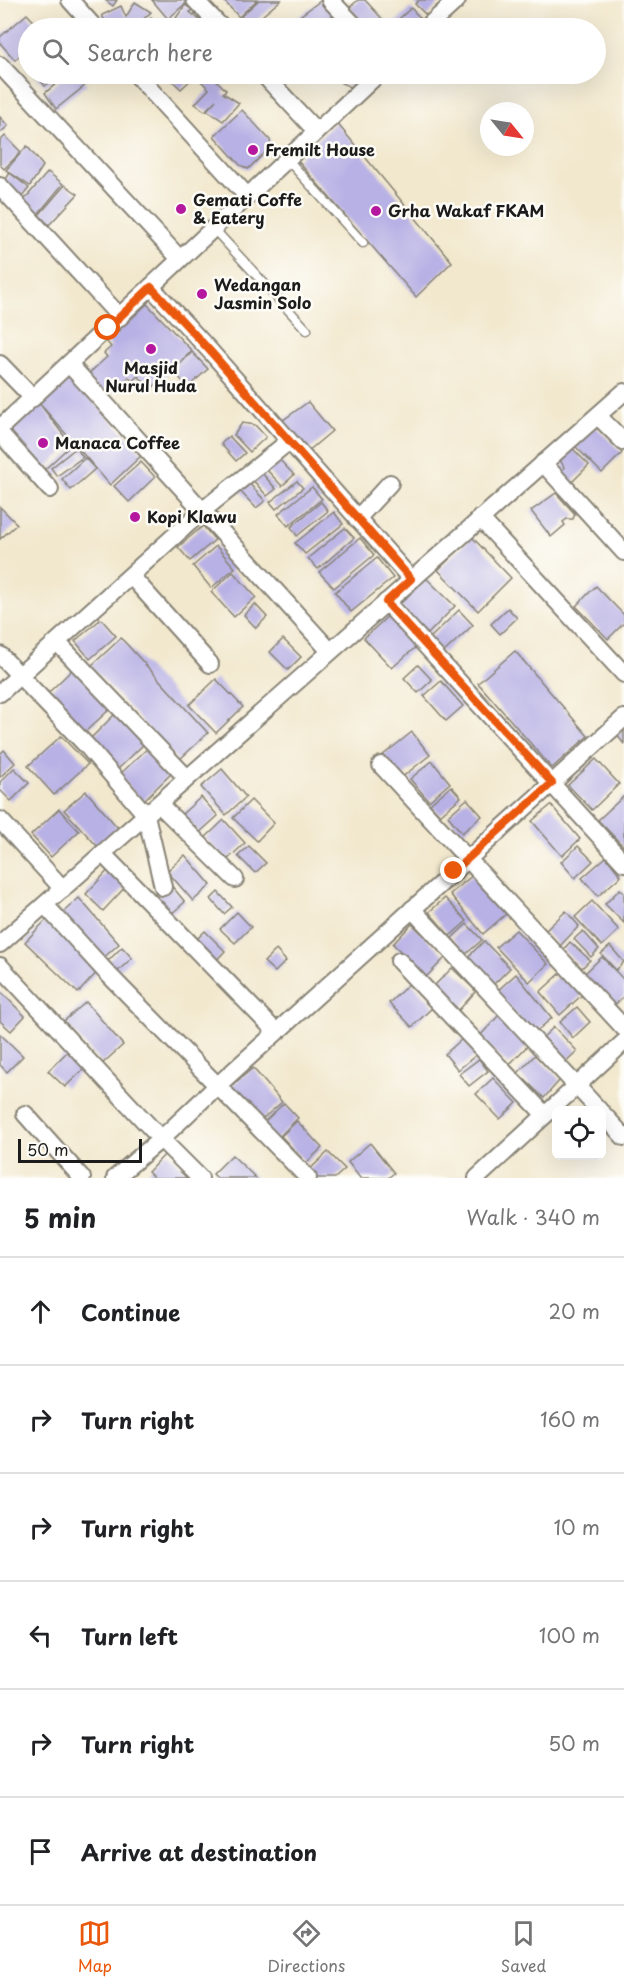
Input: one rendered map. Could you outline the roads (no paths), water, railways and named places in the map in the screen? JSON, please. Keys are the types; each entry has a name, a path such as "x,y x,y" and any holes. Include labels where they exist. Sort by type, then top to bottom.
{"street":[{"path":"70,0 86,18"},
{"path":"195,0 212,18"},
{"path":"330,0 347,18"},
{"path":"436,18 454,1"},
{"path":"0,65 180,259"},
{"path":"145,84 247,196"},
{"path":"272,84 316,131"},
{"path":"0,428 367,84"},
{"path":"0,186 120,317"},
{"path":"151,287 411,579"},
{"path":"0,364 33,398"},
{"path":"69,364 330,651"},
{"path":"0,944 624,392"},
{"path":"598,416 624,442"},
{"path":"0,433 50,489"},
{"path":"0,693 202,512 288,442"},
{"path":"543,463 624,552"},
{"path":"357,519 390,483"},
{"path":"480,518 624,674"},
{"path":"131,576 210,664"},
{"path":"386,602 624,863"},
{"path":"57,642 187,778"},
{"path":"0,655 87,746 146,815 163,887"},
{"path":"115,1178 161,1139 624,718"},
{"path":"381,765 624,1028"},
{"path":"159,804 235,879"},
{"path":"0,820 63,889"},
{"path":"103,854 276,1032"},
{"path":"45,905 107,973 308,1178"},
{"path":"412,909 594,1106"},
{"path":"399,961 545,1115"},
{"path":"0,966 200,1178"},
{"path":"477,1178 624,1042"},
{"path":"25,1114 82,1178"},
{"path":"606,1118 624,1137"}],"lane":[{"path":"287,159 363,243"},
{"path":"213,228 307,330"}],"place":[{"name":"Fremilt House","path":"253,150"},
{"name":"Gemati Coffe & Eatery","path":"181,209"},
{"name":"Grha Wakaf FKAM","path":"376,211"},
{"name":"Wedangan Jasmin Solo","path":"202,294"},
{"name":"Masjid Nurul Huda","path":"151,349"},
{"name":"Manaca Coffee","path":"43,443"},
{"name":"Kopi Klawu","path":"135,517"}]}
